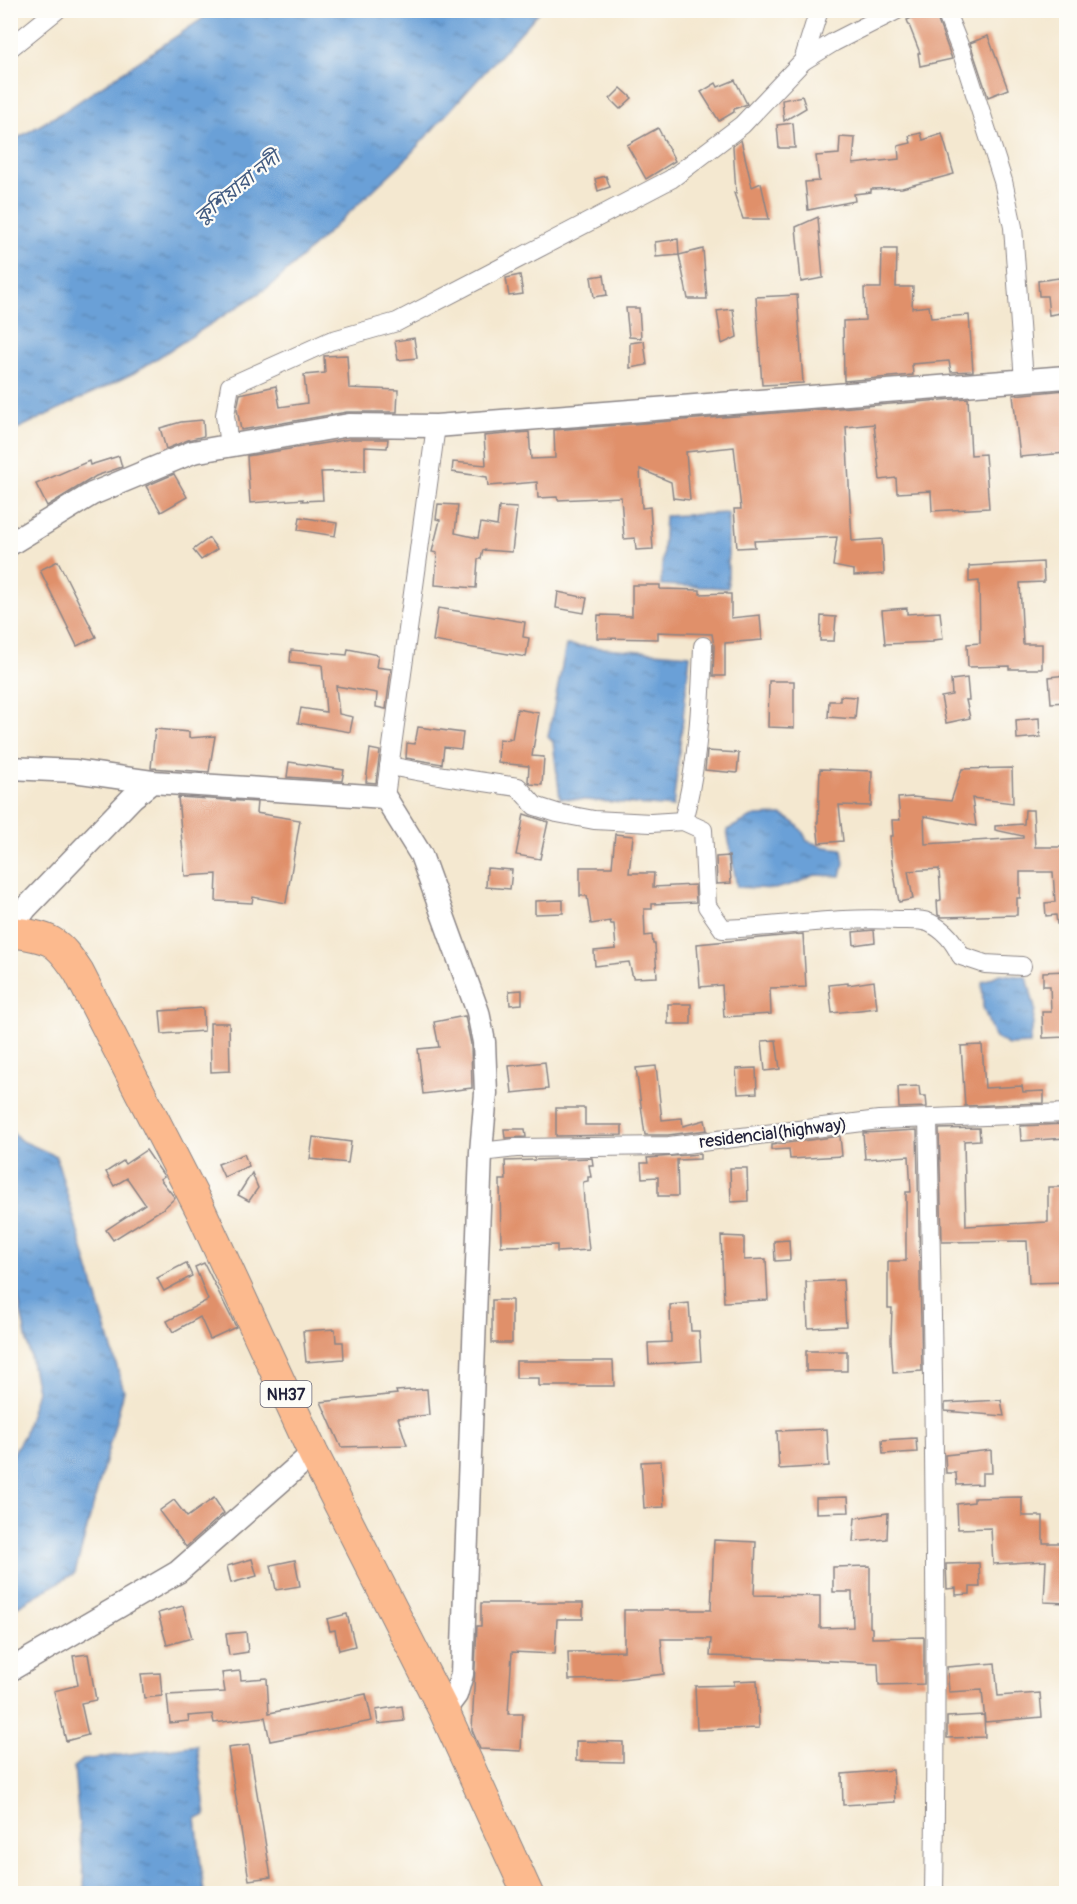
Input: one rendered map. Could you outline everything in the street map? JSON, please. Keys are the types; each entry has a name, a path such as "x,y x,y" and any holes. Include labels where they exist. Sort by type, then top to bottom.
{"highway":[{"name":"NH37","path":"10,931 42,936 54,942 67,954 79,973 201,1211 313,1453 444,1711 528,1893"}],"street":[{"path":"10,48 57,10"},
{"path":"803,61 819,10"},
{"path":"229,446 225,415 230,386 330,341 397,322 671,179 742,125 803,61 834,42 897,10"},
{"path":"945,10 961,50 1003,181 1010,215 1024,381"},
{"path":"10,544 92,494 194,452 349,425 436,426 1066,377"},
{"path":"436,426 385,797 421,855 478,1012 484,1042 486,1093 481,1152 462,1674 456,1695 444,1711"},
{"path":"683,821 692,786 701,699 703,646"},
{"path":"389,766 518,787 535,807 566,815 594,820 651,824 683,821 703,830 707,906 723,929 864,917 928,921 950,936 961,956 985,964 1022,966"},
{"path":"10,768 74,771 152,782 385,797"},
{"path":"10,931 26,908 132,798 152,782"},
{"name":"residencial(highway)","path":"481,1152 516,1148 669,1146 879,1120 1066,1113"},
{"path":"928,1119 934,1353 936,1745 934,1893"},
{"path":"10,1670 178,1572 313,1453"}],"water":[{"name":"কুশিয়ারা নদী","path":"214,11 540,11 404,161 272,285 134,373 11,432 11,142 63,112"},
{"path":"728,513 728,588 661,585 665,516"},
{"path":"566,645 690,655 673,807 560,798 553,742 548,737"},
{"path":"781,815 797,825 807,841 825,847 842,849 844,863 841,876 814,875 775,889 737,887 727,830 754,816"},
{"path":"1000,974 1027,977 1035,1009 1030,1044 1008,1045 994,1037 983,1007 982,982"},
{"path":"11,1130 20,1140 56,1156 124,1391 75,1573 11,1610 11,1457 24,1435 37,1391 11,1262"},
{"path":"197,1745 206,1816 196,1818 204,1893 85,1893 74,1767 83,1760"}],"building":[{"path":"934,10 952,59 920,66 918,53 920,53 907,20"},
{"path":"988,36 1008,89 988,97 970,43"},
{"path":"735,80 747,104 734,109 734,112 719,121 701,92 716,83 718,87"},
{"path":"621,88 632,98 620,109 610,99"},
{"path":"802,96 806,108 784,121 782,100"},
{"path":"793,123 795,148 779,148 777,125"},
{"path":"658,128 675,161 646,179 627,145"},
{"path":"921,133 923,140 942,134 954,174 902,188 871,189 871,192 854,194 855,201 808,210 805,182 819,181 816,156 839,154 840,137 855,138 853,164 899,159 898,146 911,143 909,136"},
{"path":"741,140 752,187 761,183 769,219 743,219 734,193 736,193 733,146"},
{"path":"606,176 610,187 598,191 595,179"},
{"path":"818,217 823,278 801,282 796,227"},
{"path":"678,239 679,255 656,257 655,242"},
{"path":"703,249 707,299 688,299 679,255"},
{"path":"882,249 897,249 896,287 913,287 912,308 929,306 931,318 969,315 973,371 951,372 949,361 912,364 913,375 844,381 843,321 865,320 864,288 881,288"},
{"path":"520,275 523,294 509,296 506,278"},
{"path":"604,275 607,295 594,297 591,277"},
{"path":"1066,277 1066,312 1049,315 1047,296 1039,296 1038,281"},
{"path":"797,295 803,383 762,385 756,297"},
{"path":"626,308 639,308 641,338 629,337"},
{"path":"733,309 737,337 722,344 717,311"},
{"path":"414,338 417,358 398,360 395,341"},
{"path":"644,341 647,365 630,368 630,343"},
{"path":"347,355 349,388 398,390 397,412 347,412 241,430 237,409 240,394 276,386 280,407 307,403 304,375 325,373 324,356"},
{"path":"1066,390 1066,453 1020,457 1013,395"},
{"path":"968,398 971,455 985,454 989,508 932,511 931,491 897,493 896,478 880,480 874,424 846,427 852,541 882,539 884,574 854,576 854,570 833,566 837,537 754,541 755,547 737,548 734,509 741,509 734,447 686,452 690,500 673,498 671,482 640,469 642,508 650,507 653,549 636,550 635,538 624,539 621,497 558,500 557,497 538,498 537,482 488,486 487,477 452,472 453,462 486,465 484,436 529,432 531,459 555,458 554,430"},
{"path":"203,420 204,436 166,449 160,428 181,422"},
{"path":"350,439 388,439 387,448 365,447 365,471 321,472 323,500 302,501 303,499 250,503 247,456"},
{"path":"119,456 122,467 96,476 47,506 36,484 89,461 90,465"},
{"path":"174,474 187,497 161,512 146,486"},
{"path":"438,504 458,505 455,533 478,538 481,523 497,526 499,507 517,508 512,552 483,550 481,559 478,559 476,588 435,585 437,553 432,552 440,520 436,519"},
{"path":"300,517 337,523 335,536 298,530"},
{"path":"209,538 217,549 201,560 193,550"},
{"path":"58,561 96,637 77,646 40,570"},
{"path":"1043,562 1044,582 1020,583 1023,644 1042,644 1042,669 1009,669 1009,666 968,667 967,644 980,643 979,581 969,582 969,566"},
{"path":"632,585 660,585 660,589 700,590 700,594 731,594 731,618 760,615 762,640 725,643 725,676 713,676 712,634 658,632 658,639 597,638 598,615 632,616"},
{"path":"558,592 587,598 584,613 556,608"},
{"path":"438,608 525,622 523,637 529,638 526,657 433,641"},
{"path":"907,608 907,614 940,612 943,639 933,640 933,642 885,644 882,610"},
{"path":"821,616 836,617 834,641 820,641"},
{"path":"348,649 378,655 376,667 391,669 386,709 376,707 377,693 336,686 339,714 353,717 350,732 298,723 301,708 326,712 322,665 290,662 291,650 347,655"},
{"path":"1066,675 1066,702 1051,703 1049,677"},
{"path":"967,678 969,700 966,700 970,718 946,723 941,697 952,695 951,680"},
{"path":"769,681 794,681 794,728 768,727"},
{"path":"840,696 857,697 855,719 828,717 829,701 840,701"},
{"path":"517,709 539,713 532,756 544,757 542,785 530,784 528,781 529,766 498,763 499,739 512,739"},
{"path":"1039,718 1040,737 1017,739 1016,720"},
{"path":"418,727 463,733 461,749 444,747 442,764 406,758 407,743 415,744"},
{"path":"155,729 189,732 189,738 215,736 209,772 151,768"},
{"path":"370,749 380,751 376,783 366,782"},
{"path":"707,751 739,753 737,773 705,770"},
{"path":"289,762 344,770 342,781 287,777"},
{"path":"1012,768 1013,803 972,798 976,826 924,816 925,844 1023,838 1023,836 995,830 995,826 1024,824 1025,810 1033,810 1035,847 1066,847 1066,924 1057,924 1056,915 1046,916 1045,903 1055,902 1053,872 1020,872 1020,898 1017,898 1017,915 942,917 938,915 937,901 941,900 939,869 908,871 913,899 899,902 890,836 893,836 892,820 900,820 898,798 913,797 951,801 962,769"},
{"path":"820,769 872,771 871,806 839,805 843,841 819,843 817,822"},
{"path":"178,797 257,802 256,813 300,820 286,903 253,897 252,903 216,901 217,874 185,876"},
{"path":"524,814 548,822 540,859 516,855"},
{"path":"615,834 633,836 629,873 654,873 653,887 695,885 696,902 652,904 652,909 644,909 645,936 652,935 653,944 655,944 657,977 633,978 629,962 595,966 594,951 616,949 614,924 610,921 591,924 587,896 580,896 580,867 612,867"},
{"path":"729,856 731,883 717,884 716,857"},
{"path":"487,868 512,870 510,889 486,887"},
{"path":"563,900 563,913 535,914 535,901"},
{"path":"874,930 875,942 854,945 853,932"},
{"path":"803,934 806,987 770,988 771,1014 724,1017 722,985 700,987 697,944"},
{"path":"1066,971 1066,1037 1043,1038 1042,1012 1051,1012 1050,986 1043,986 1043,972"},
{"path":"874,981 877,1008 832,1013 829,985"},
{"path":"522,990 522,1004 510,1005 509,991"},
{"path":"668,1004 691,1004 691,1024 668,1024"},
{"path":"203,1008 204,1031 162,1034 160,1011"},
{"path":"465,1016 471,1044 472,1088 423,1094 418,1049 439,1047 434,1022"},
{"path":"210,1023 229,1023 230,1071 211,1072"},
{"path":"776,1040 780,1069 765,1071 762,1041"},
{"path":"982,1045 985,1088 1022,1086 1023,1092 1044,1091 1044,1103 965,1106 961,1046"},
{"path":"545,1062 548,1089 512,1093 509,1066"},
{"path":"656,1066 662,1120 682,1118 683,1126 705,1120 707,1130 668,1135 645,1135 636,1068"},
{"path":"756,1068 757,1093 738,1094 736,1069"},
{"path":"919,1086 920,1096 926,1096 927,1107 899,1108 898,1087"},
{"path":"556,1108 585,1108 585,1125 622,1125 622,1135 556,1136"},
{"path":"1066,1124 1066,1138 1021,1141 1020,1126"},
{"path":"979,1128 980,1140 964,1141 966,1226 1048,1222 1048,1187 1066,1187 1066,1282 1029,1283 1027,1241 942,1242 939,1129"},
{"path":"504,1129 525,1129 526,1137 505,1138"},
{"path":"917,1130 922,1371 893,1373 892,1308 888,1308 888,1261 906,1261 906,1192 911,1192 909,1156 865,1159 863,1133"},
{"path":"840,1136 842,1156 790,1159 789,1149 771,1150 771,1145"},
{"path":"313,1137 351,1142 348,1163 310,1159"},
{"path":"146,1150 164,1176 160,1179 175,1198 164,1208 113,1240 106,1230 145,1204 127,1178 114,1186 106,1172 123,1161 125,1164"},
{"path":"244,1154 249,1166 224,1177 218,1164"},
{"path":"700,1154 700,1159 677,1160 678,1196 658,1196 658,1177 642,1178 641,1163 648,1163 647,1158"},
{"path":"592,1158 593,1165 589,1165 591,1177 588,1177 588,1181 583,1182 589,1250 557,1252 557,1245 501,1246 500,1180 506,1180 505,1161"},
{"path":"730,1168 747,1168 748,1201 731,1202"},
{"path":"252,1173 258,1188 249,1201 238,1195"},
{"path":"721,1236 744,1237 744,1260 766,1259 768,1300 724,1302"},
{"path":"789,1240 790,1260 775,1261 774,1241"},
{"path":"186,1263 192,1276 164,1291 157,1278"},
{"path":"204,1263 236,1327 210,1339 200,1317 173,1332 167,1321 208,1300 195,1267"},
{"path":"843,1280 846,1326 808,1328 806,1282"},
{"path":"492,1300 512,1300 512,1343 492,1343"},
{"path":"689,1303 691,1331 699,1331 701,1361 649,1364 648,1343 671,1342 670,1305"},
{"path":"335,1329 336,1342 343,1342 344,1359 306,1362 303,1331"},
{"path":"806,1351 847,1351 847,1371 806,1371"},
{"path":"516,1361 613,1361 614,1386 539,1386 539,1378 516,1378"},
{"path":"427,1389 429,1415 398,1418 407,1445 341,1447 321,1402 397,1394 396,1391"},
{"path":"1001,1400 1004,1416 945,1411 945,1403"},
{"path":"827,1429 829,1466 779,1469 777,1431"},
{"path":"916,1438 917,1452 883,1454 882,1440"},
{"path":"991,1450 992,1473 982,1473 982,1484 957,1485 956,1473 946,1473 945,1455"},
{"path":"661,1461 664,1507 644,1508 641,1462"},
{"path":"848,1497 849,1512 816,1513 816,1498"},
{"path":"1022,1497 1022,1516 1043,1516 1043,1543 1066,1543 1066,1603 1044,1602 1046,1561 993,1564 991,1528 958,1529 957,1504 974,1502 974,1498"},
{"path":"214,1498 224,1513 186,1547 159,1511 174,1500 187,1517"},
{"path":"888,1513 887,1539 853,1542 855,1518"},
{"path":"714,1540 756,1542 754,1595 820,1596 820,1628 853,1627 852,1592 833,1592 833,1567 870,1566 872,1638 924,1637 924,1684 879,1685 878,1663 710,1656 711,1639 661,1639 664,1674 621,1679 569,1680 568,1652 624,1651 624,1610 711,1610"},
{"path":"252,1559 257,1576 231,1583 227,1566"},
{"path":"295,1560 300,1586 276,1590 271,1565"},
{"path":"979,1563 980,1587 970,1587 970,1594 956,1595 956,1588 947,1589 946,1564"},
{"path":"481,1603 583,1603 583,1619 557,1619 555,1654 512,1652 508,1714 523,1714 521,1751 480,1749 472,1730 477,1626 481,1626"},
{"path":"183,1606 192,1638 167,1645 158,1613"},
{"path":"347,1614 355,1646 339,1650 335,1630 330,1631 327,1619"},
{"path":"246,1632 248,1652 229,1655 226,1634"},
{"path":"88,1654 96,1700 81,1703 88,1735 66,1741 54,1691 78,1685 73,1656"},
{"path":"995,1663 998,1696 1040,1693 1042,1717 985,1722 982,1690 949,1692 947,1667"},
{"path":"240,1671 241,1680 267,1678 269,1713 366,1694 372,1721 270,1741 265,1717 214,1723 212,1714 188,1716 189,1721 170,1723 167,1695 225,1692 222,1673"},
{"path":"160,1673 162,1696 144,1698 141,1674"},
{"path":"757,1680 759,1728 697,1730 695,1686 734,1685 734,1681"},
{"path":"402,1706 404,1721 378,1724 376,1710"},
{"path":"984,1715 985,1737 947,1738 947,1717"},
{"path":"576,1741 623,1742 623,1762 576,1761"},
{"path":"249,1745 271,1877 249,1880 228,1748"},
{"path":"893,1770 895,1802 843,1805 842,1774"}]}
